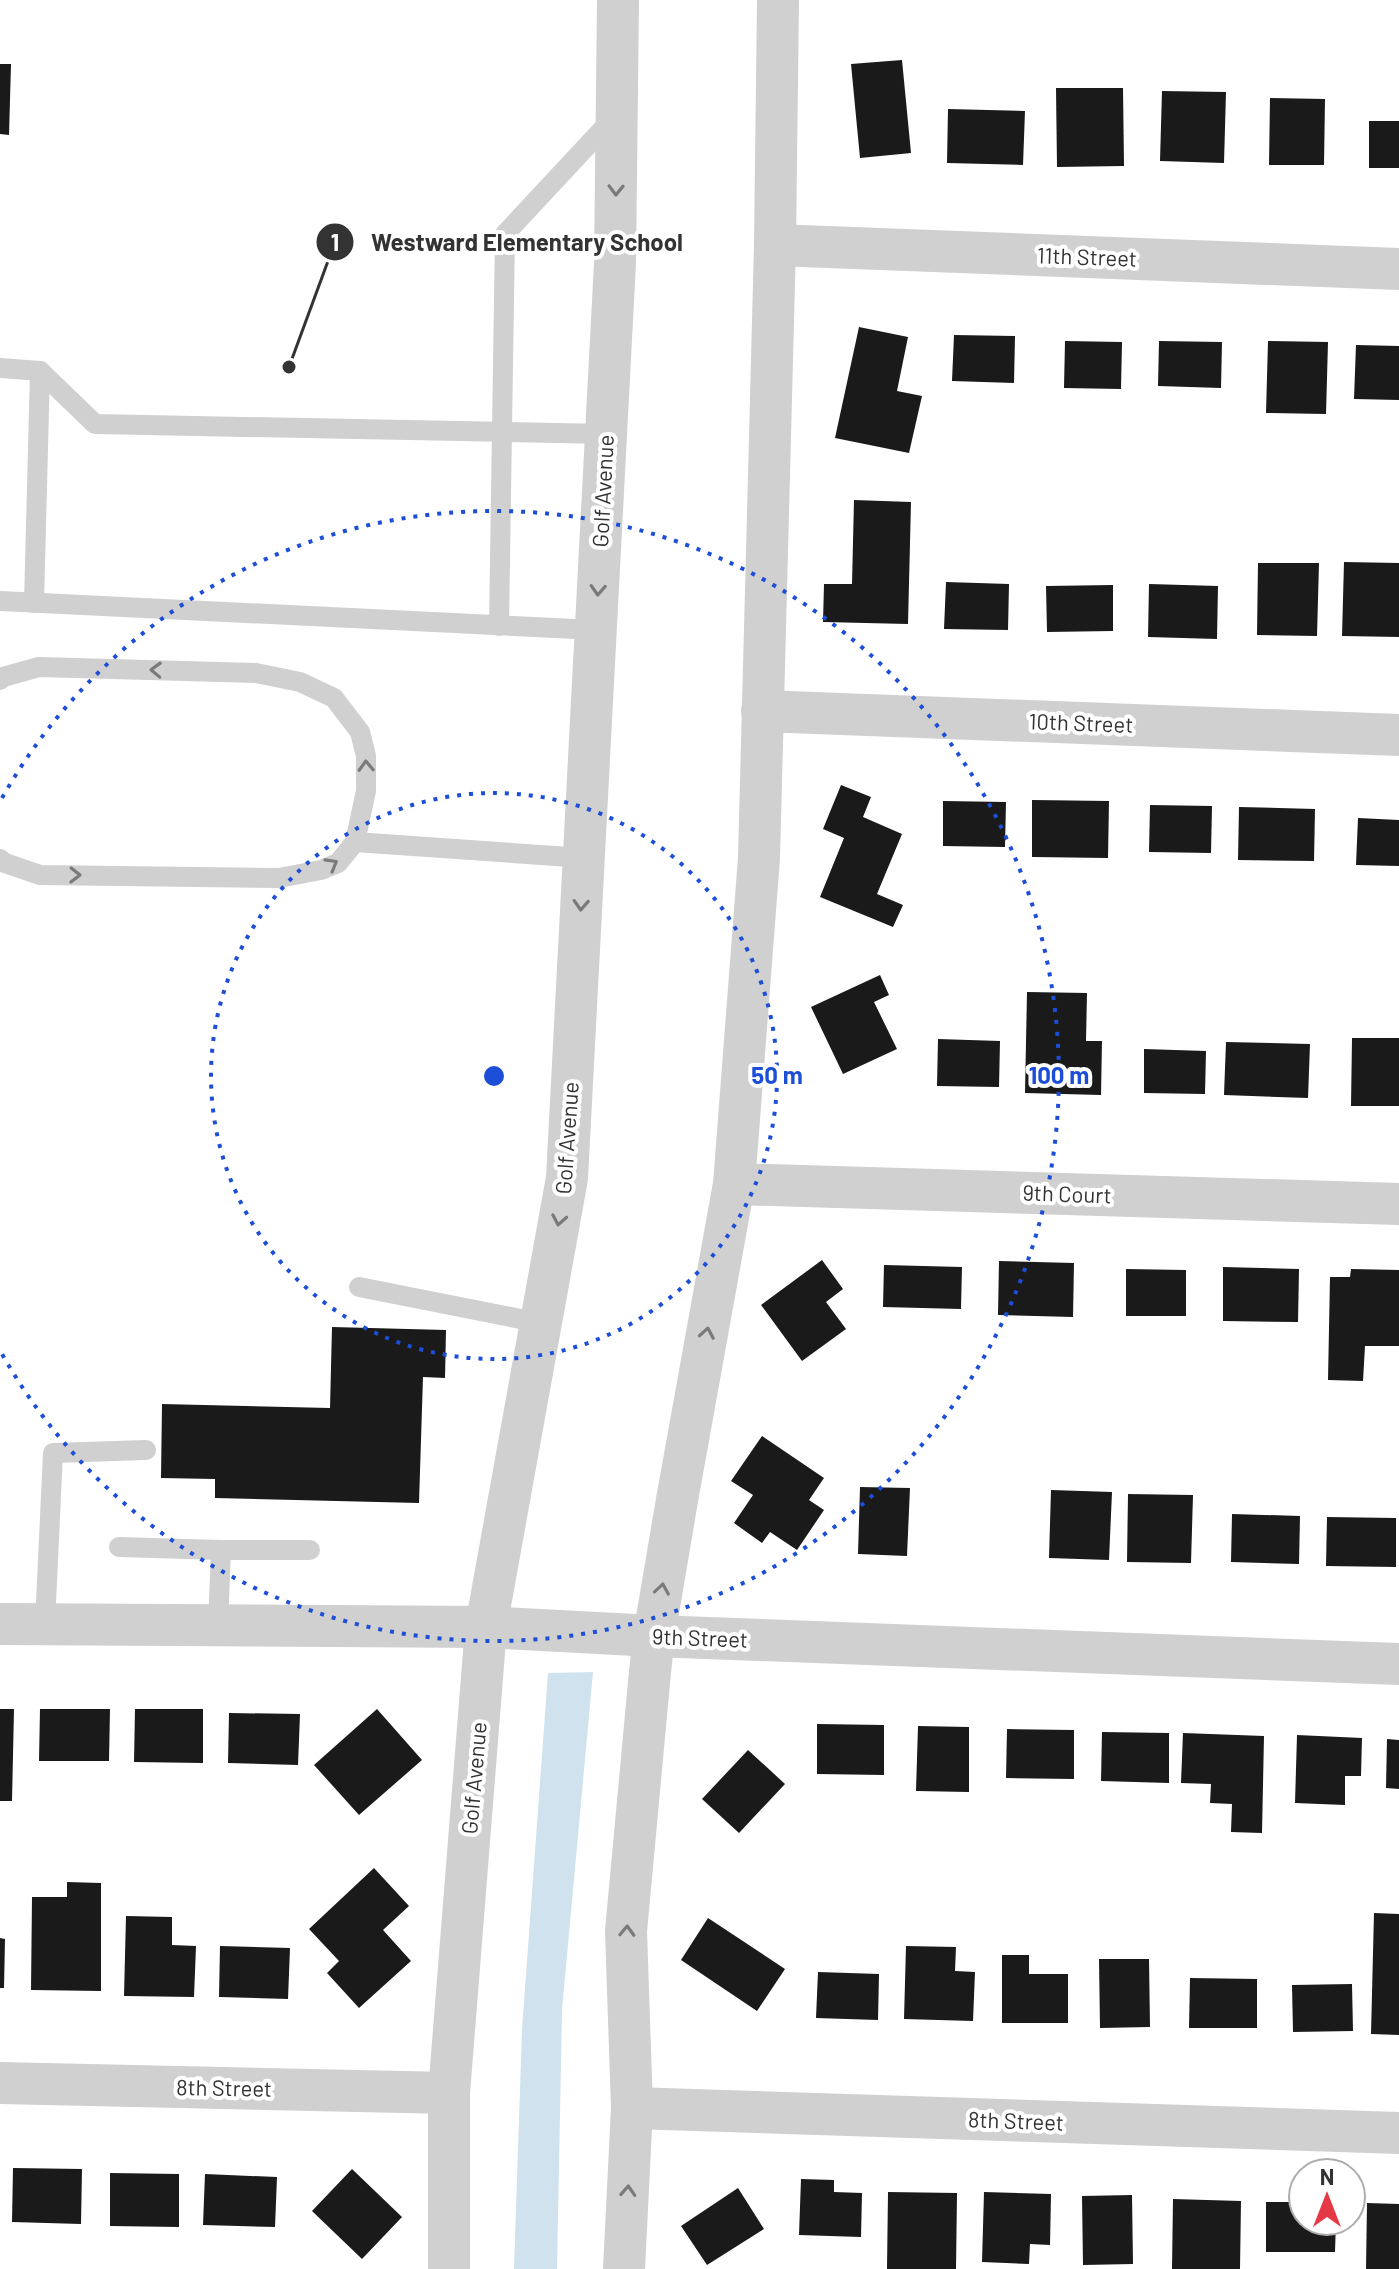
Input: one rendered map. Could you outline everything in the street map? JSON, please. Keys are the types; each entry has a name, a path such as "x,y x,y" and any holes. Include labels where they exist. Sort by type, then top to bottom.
{"street":[{"name":"Golf Avenue","path":"449,2269 449,2093 486,1627 567,1178 615,263 618,0"},
{"path":"624,2269 632,2108 626,1931 654,1636 734,1184 759,858 775,245 778,0"},
{"name":"11th Street","path":"775,245 1399,269"},
{"name":"10th Street","path":"762,711 1399,735"},
{"name":"9th Court","path":"734,1184 1399,1204"},
{"name":"9th Street","path":"0,1624 486,1627 1399,1664"},
{"name":"8th Street","path":"0,2083 449,2093"},
{"name":"8th Street","path":"632,2108 1399,2133"}],"lane":[{"path":"499,626 505,234 617,114"},
{"path":"0,368 40,371 95,424 606,434"},
{"path":"34,603 40,371"},
{"path":"0,601 596,630"},
{"path":"0,680 39,667 256,673 300,682 334,698 360,732 366,756 366,791 355,842 338,863 321,870 279,878 40,875 0,859"},
{"path":"355,842 584,858"},
{"path":"359,1287 541,1323"},
{"path":"45,1624 53,1453 146,1450"},
{"path":"119,1547 310,1550"},
{"path":"218,1626 221,1550"}],"water":[{"path":"593,1672 562,2010 557,2269 514,2269 522,2030 548,1673"}],"building":[{"path":"902,60 911,153 860,158 851,64"},
{"path":"0,64 11,64 9,135 0,134"},
{"path":"1056,88 1123,88 1124,166 1057,167"},
{"path":"1162,91 1226,92 1224,163 1160,161"},
{"path":"1270,98 1325,99 1324,165 1269,165"},
{"path":"948,109 1025,111 1023,165 947,163"},
{"path":"1369,121 1399,121 1399,168 1369,168"},
{"path":"859,327 908,337 897,391 922,396 909,453 835,438"},
{"path":"954,335 1015,336 1014,383 952,381"},
{"path":"1065,341 1122,342 1121,389 1064,388"},
{"path":"1159,341 1222,342 1221,388 1158,386"},
{"path":"1268,341 1328,342 1326,414 1266,413"},
{"path":"1356,345 1399,346 1399,400 1354,399"},
{"path":"854,500 911,502 908,624 823,622 824,584 852,584"},
{"path":"1344,562 1399,563 1399,637 1342,636"},
{"path":"1258,563 1319,563 1317,636 1257,635"},
{"path":"946,582 1009,584 1008,630 944,629"},
{"path":"1149,584 1218,586 1217,639 1148,637"},
{"path":"1113,585 1113,631 1047,632 1046,586"},
{"path":"841,785 871,797 863,817 902,834 877,894 903,905 893,927 820,897 844,838 823,829"},
{"path":"1032,800 1109,801 1108,858 1032,857"},
{"path":"943,801 1006,802 1005,847 943,846"},
{"path":"1150,805 1212,806 1211,853 1149,852"},
{"path":"1239,807 1315,809 1314,861 1238,860"},
{"path":"1358,818 1399,820 1399,866 1356,865"},
{"path":"880,975 889,995 874,1002 897,1049 843,1074 811,1007"},
{"path":"1027,992 1087,993 1086,1041 1102,1041 1101,1095 1025,1093"},
{"path":"1352,1038 1399,1038 1399,1106 1351,1106"},
{"path":"938,1039 1000,1041 999,1087 937,1086"},
{"path":"1226,1042 1310,1044 1308,1098 1224,1095"},
{"path":"1144,1049 1206,1051 1205,1094 1144,1093"},
{"path":"822,1260 843,1289 826,1302 846,1329 802,1361 761,1305"},
{"path":"999,1261 1074,1263 1073,1317 998,1315"},
{"path":"884,1265 962,1267 961,1309 883,1307"},
{"path":"1223,1267 1299,1269 1298,1322 1223,1321"},
{"path":"1126,1269 1186,1270 1186,1316 1126,1316"},
{"path":"1351,1269 1399,1270 1399,1346 1365,1346 1363,1381 1328,1380 1330,1277 1350,1277"},
{"path":"332,1327 446,1330 445,1378 423,1377 419,1503 215,1498 215,1479 161,1478 162,1404 330,1408"},
{"path":"762,1436 824,1478 809,1500 824,1510 797,1550 770,1532 762,1543 734,1523 753,1495 731,1481"},
{"path":"860,1487 910,1488 907,1556 858,1554"},
{"path":"1051,1490 1112,1492 1109,1560 1049,1558"},
{"path":"1128,1494 1193,1495 1191,1563 1127,1562"},
{"path":"1232,1514 1300,1516 1299,1564 1231,1562"},
{"path":"1327,1517 1396,1518 1396,1567 1326,1566"},
{"path":"0,1709 14,1709 12,1801 0,1801"},
{"path":"40,1709 110,1709 109,1761 39,1761"},
{"path":"135,1709 203,1709 203,1763 134,1762"},
{"path":"377,1709 422,1760 359,1815 314,1765"},
{"path":"229,1713 300,1714 298,1765 228,1763"},
{"path":"817,1724 884,1725 884,1775 817,1774"},
{"path":"918,1726 969,1727 969,1792 916,1791"},
{"path":"1007,1729 1074,1730 1074,1779 1006,1778"},
{"path":"1102,1732 1169,1733 1169,1783 1101,1781"},
{"path":"1183,1733 1264,1736 1262,1833 1231,1832 1232,1804 1210,1803 1211,1784 1181,1783"},
{"path":"1297,1735 1362,1738 1361,1776 1345,1776 1345,1805 1295,1803"},
{"path":"1387,1739 1399,1740 1399,1789 1386,1788"},
{"path":"748,1750 785,1784 739,1833 702,1799"},
{"path":"374,1868 409,1906 383,1930 411,1961 359,2008 327,1973 339,1961 309,1929"},
{"path":"67,1882 101,1883 101,1991 31,1990 32,1897 67,1897"},
{"path":"1374,1913 1399,1914 1399,2035 1371,2034"},
{"path":"126,1916 172,1917 172,1945 196,1946 194,1997 124,1996"},
{"path":"708,1918 785,1969 757,2011 681,1960"},
{"path":"0,1938 5,1939 4,1988 0,1988"},
{"path":"220,1946 290,1948 288,1999 219,1997"},
{"path":"906,1946 956,1947 955,1971 975,1972 973,2021 904,2019"},
{"path":"1002,1955 1029,1955 1029,1974 1068,1974 1068,2023 1002,2023"},
{"path":"1099,1959 1149,1959 1150,2027 1100,2028"},
{"path":"818,1972 879,1974 878,2020 816,2018"},
{"path":"1190,1978 1257,1979 1257,2028 1189,2028"},
{"path":"1352,1984 1353,2031 1293,2032 1292,1985"},
{"path":"13,2168 82,2169 81,2224 12,2222"},
{"path":"352,2169 402,2217 362,2259 312,2211"},
{"path":"110,2173 179,2174 179,2227 110,2226"},
{"path":"205,2174 277,2177 275,2227 203,2225"},
{"path":"801,2179 834,2180 834,2192 862,2193 861,2237 799,2235"},
{"path":"738,2188 764,2229 707,2265 681,2226"},
{"path":"888,2192 957,2193 956,2269 887,2269"},
{"path":"984,2192 1051,2194 1050,2245 1030,2244 1029,2264 982,2262"},
{"path":"1132,2195 1133,2264 1083,2265 1082,2196"},
{"path":"1173,2199 1241,2201 1240,2269 1172,2269"},
{"path":"1266,2202 1287,2202 1287,2237 1335,2237 1335,2252 1266,2252"},
{"path":"1367,2203 1399,2204 1399,2269 1366,2269"}],"place":[{"name":"Westward Elementary School","path":"289,367"}]}
